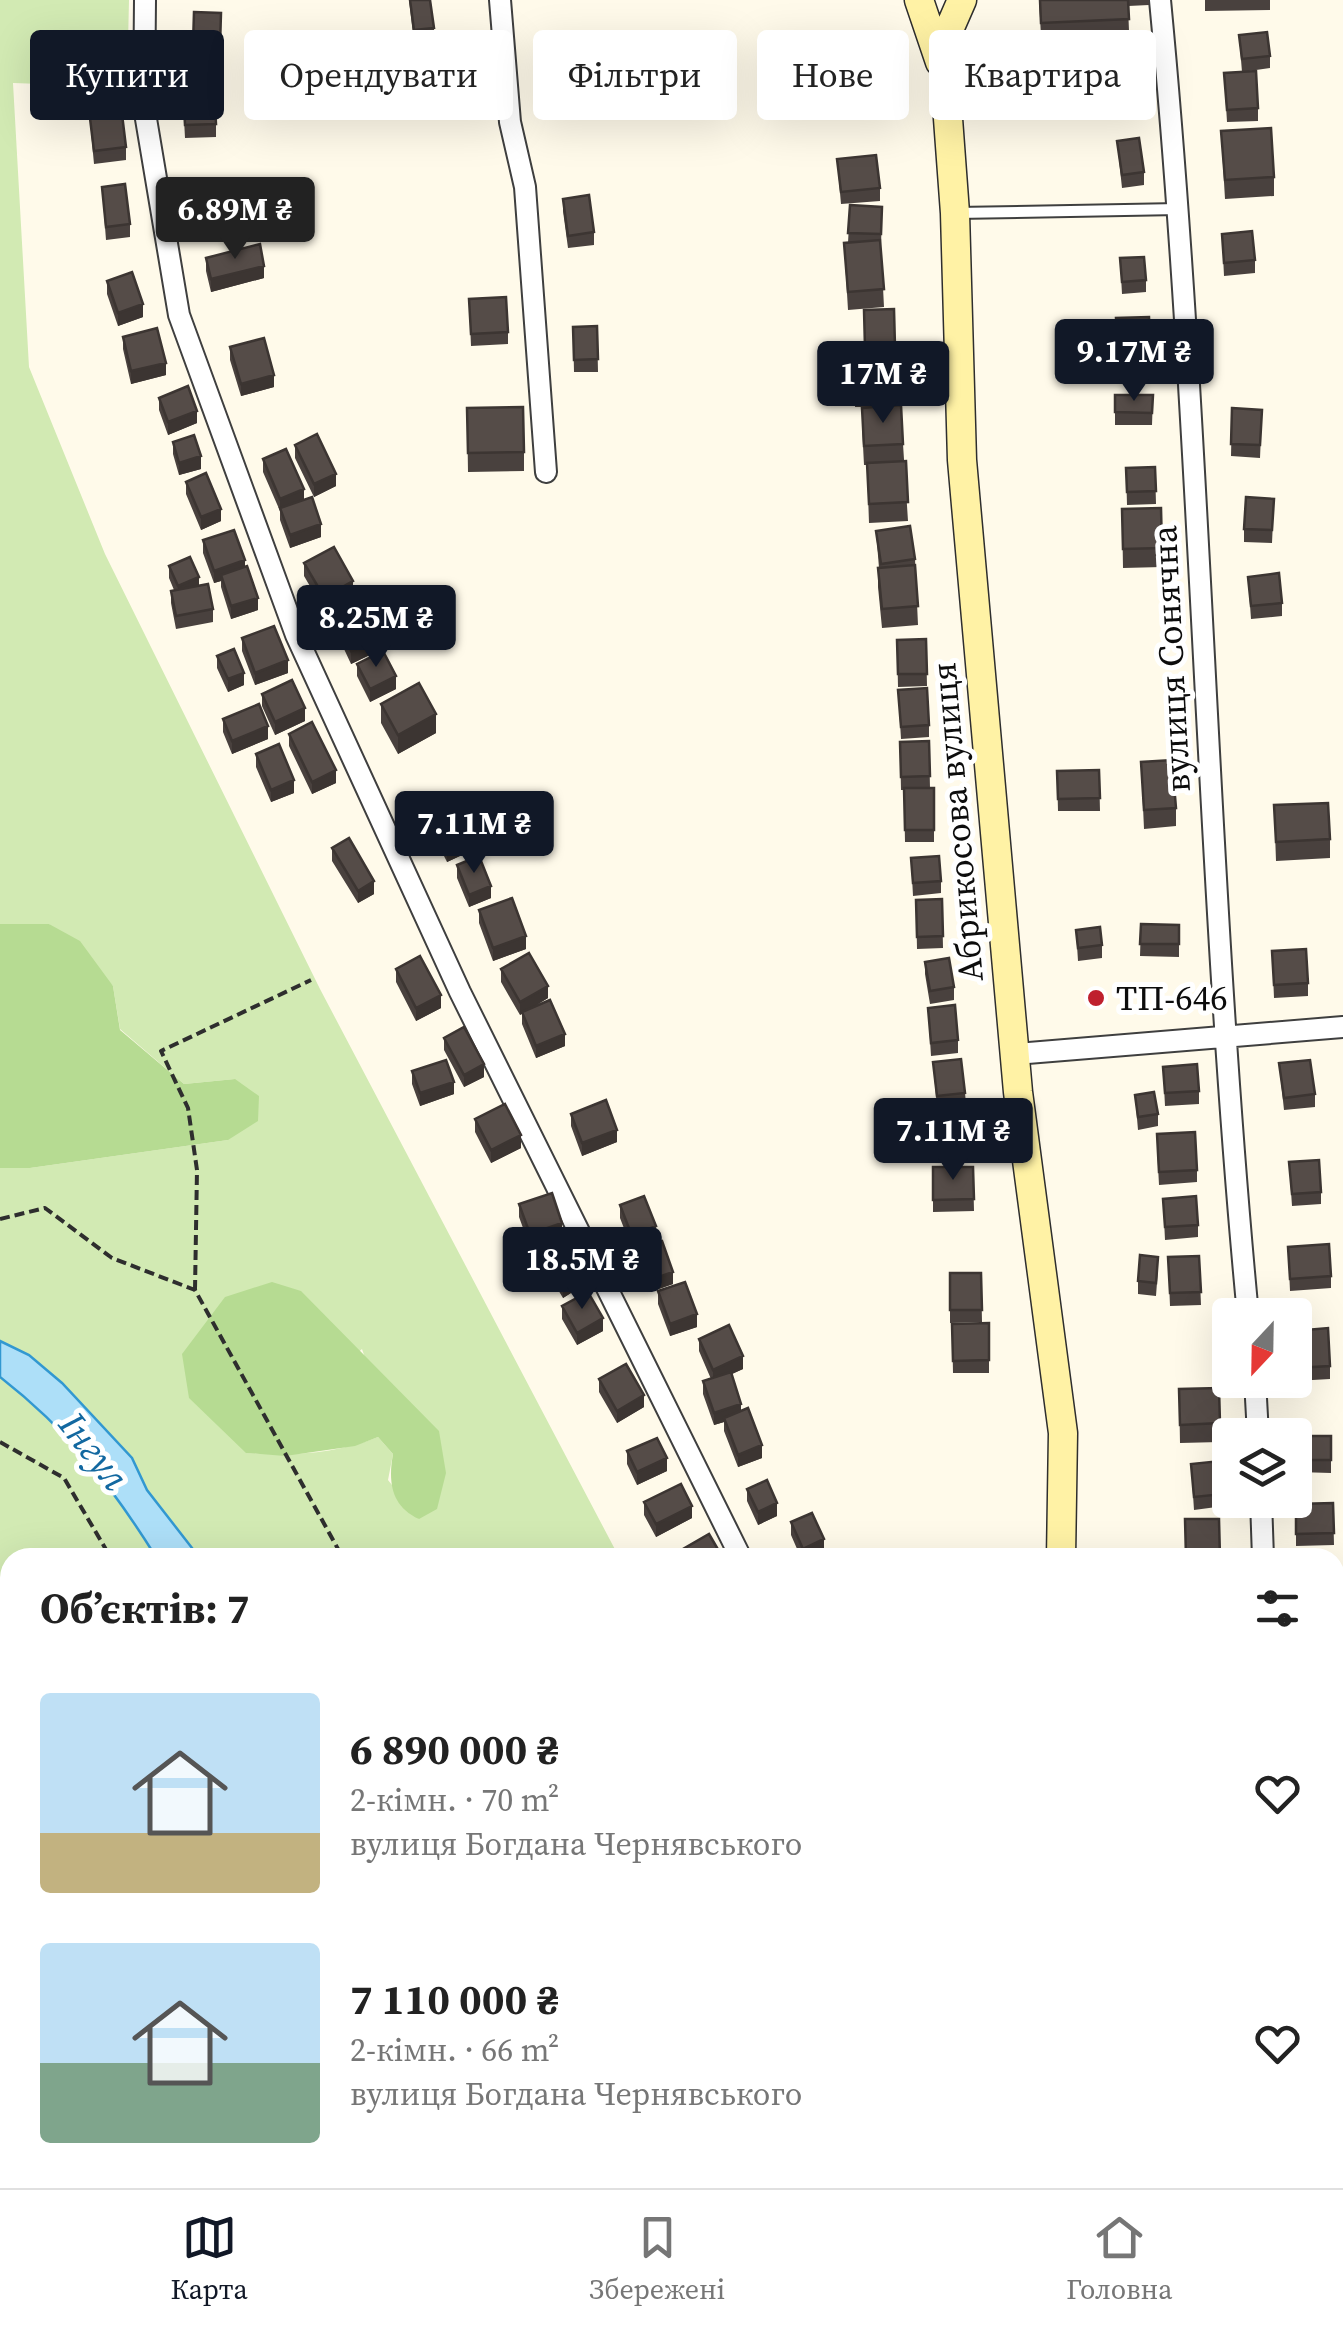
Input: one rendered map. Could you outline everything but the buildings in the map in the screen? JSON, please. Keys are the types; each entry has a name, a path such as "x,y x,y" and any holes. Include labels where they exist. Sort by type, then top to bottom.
{"street":[{"path":"146,0 144,107 178,315 296,636 460,992 736,1548"},
{"path":"500,0 510,122 525,186 546,472"},
{"path":"919,0 929,30"},
{"path":"949,30 962,0"},
{"name":"вулиця Сонячна","path":"1160,0 1180,209 1204,686 1247,1298"},
{"name":"Абрикосова вулиця","path":"948,120 955,213 962,460 1015,1054 1063,1433 1061,1548"},
{"path":"1015,1054 1343,1027"},
{"path":"1262,1518 1263,1548"}],"lane":[{"path":"955,213 1180,209"}],"path":[{"path":"310,980 161,1050 188,1108 197,1170 196,1290 337,1548"},
{"path":"0,1218 45,1208 112,1258 196,1290"},
{"path":"0,1442 64,1478 105,1548"}],"green space":[{"path":"0,0 129,0 128,30 30,30 30,84 13,83 29,367 105,554 320,989 614,1548 192,1548 147,1490 132,1458 62,1383 29,1355 0,1341 0,1168 30,1168 228,1140 235,1079 184,1084 120,1029 113,986 49,924 0,924","holes":["362,1349 419,1519 388,1480 393,1454 378,1437 313,1452 246,1453"]},
{"path":"0,924 49,924 80,941 113,986 120,1030 184,1084 235,1079 259,1096 258,1121 228,1140 30,1168 0,1168"},
{"path":"272,1282 301,1291 439,1431 446,1473 437,1509 419,1519 402,1507 392,1483 393,1454 378,1437 355,1446 285,1456 246,1453 189,1398 182,1354 225,1297"},
{"path":"0,1377 47,1417 87,1460 150,1548 0,1548"}],"water":[{"name":"Інгул","path":"0,1341 29,1355 62,1383 132,1458 147,1490 192,1548 150,1548 87,1460 47,1417 0,1377"}],"place":[{"name":"ТП-646","path":"1096,998"}]}
